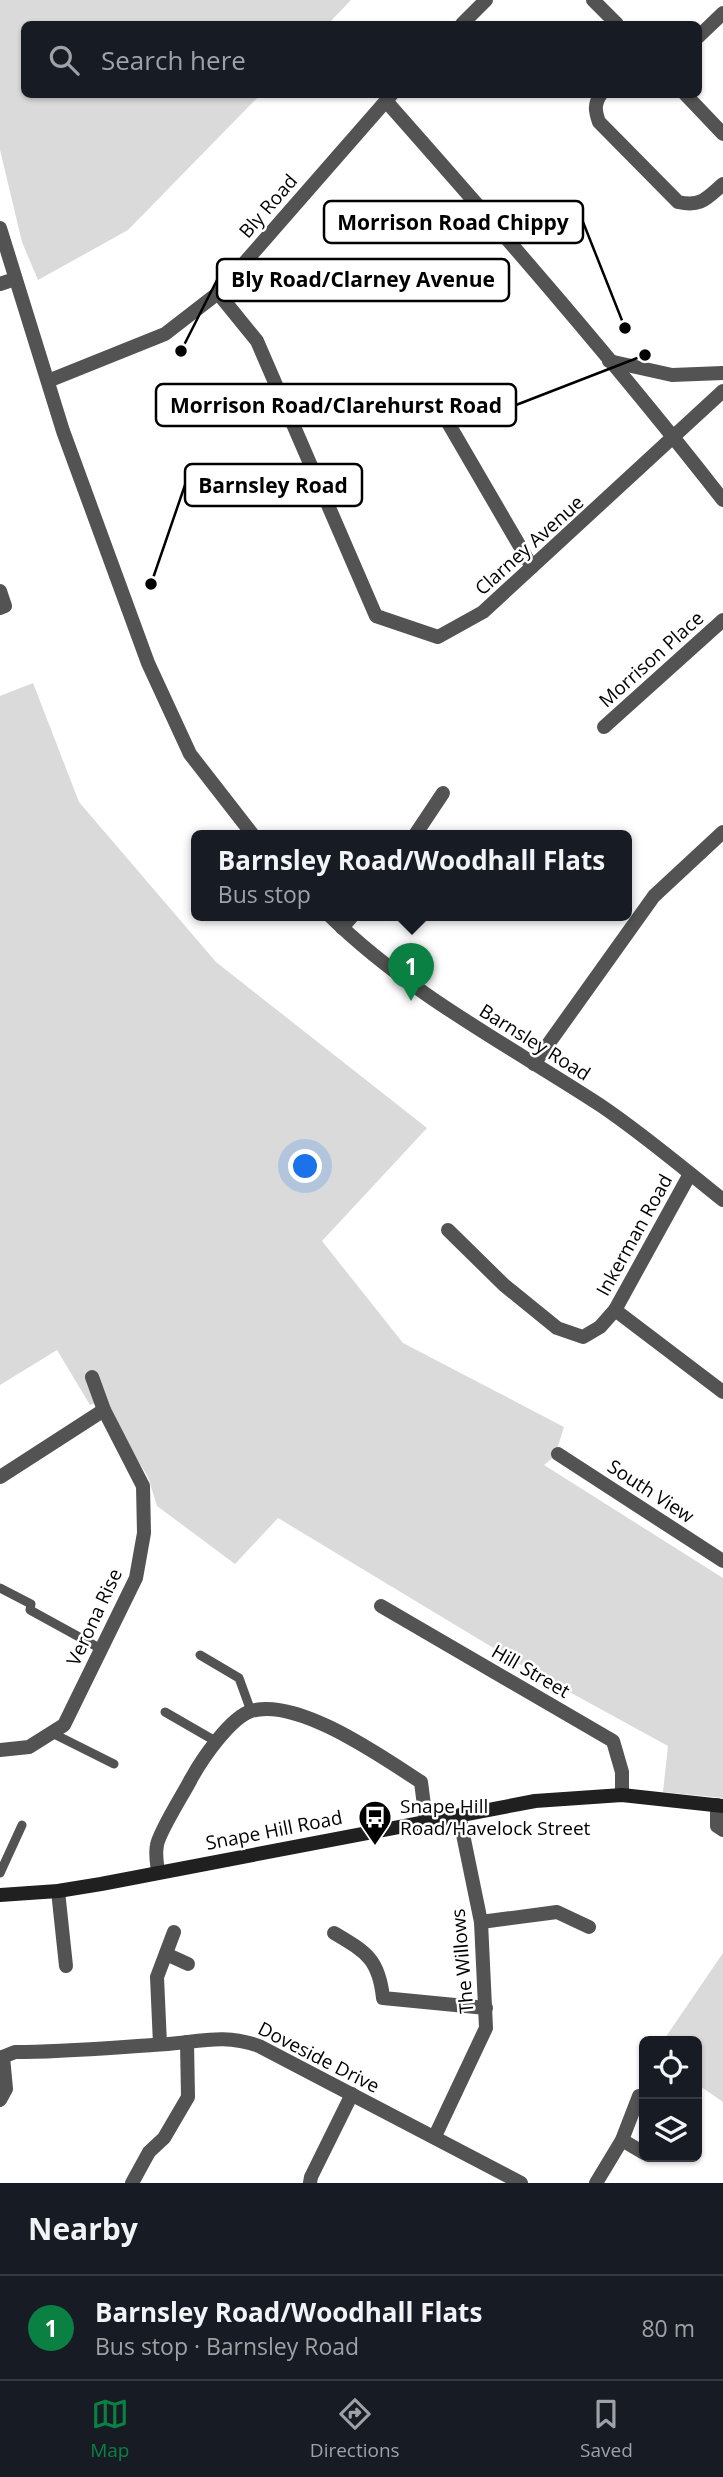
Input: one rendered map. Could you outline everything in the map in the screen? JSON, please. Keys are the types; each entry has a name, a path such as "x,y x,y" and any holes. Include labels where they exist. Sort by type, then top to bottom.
{"main road":[{"name":"Snape Hill Road","path":"0,1895 58,1891 535,1801 622,1796 720,1805"}],"street":[{"path":"465,21 486,0"},
{"path":"593,0 614,21"},
{"path":"702,33 723,13"},
{"path":"389,98 674,437 723,500"},
{"name":"Bly Road","path":"48,381 165,334 218,293 389,98"},
{"path":"598,98 595,112 600,122 678,202 693,205 704,201 723,184"},
{"path":"689,98 723,134"},
{"path":"0,228 48,381 115,575 168,709 190,754 249,830"},
{"path":"0,284 15,279"},
{"name":"Clarney Avenue","path":"218,293 257,341 376,616 438,637 483,612 723,391"},
{"path":"609,361 672,375 723,373"},
{"path":"433,397 532,567"},
{"path":"0,592 5,606 0,608"},
{"name":"Morrison Place","path":"604,727 723,620"},
{"path":"418,830 443,793"},
{"path":"534,1064 654,896 723,832"},
{"name":"Barnsley Road","path":"335,921 423,991 602,1106 723,1200"},
{"path":"342,928 348,921"},
{"name":"Inkerman Road","path":"448,1230 504,1285 557,1328 583,1336 600,1327 615,1310 690,1174"},
{"path":"615,1310 723,1392"},
{"name":"Verona Rise","path":"0,1750 29,1747 64,1725 136,1578 144,1533 143,1486 104,1410 92,1377"},
{"path":"0,1477 104,1410"},
{"name":"South View","path":"558,1454 723,1561"},
{"name":"Hill Street","path":"381,1606 613,1741 622,1772 622,1796"},
{"path":"158,1872 156,1845 198,1767 239,1718 251,1712 281,1710 307,1717 370,1750 421,1782 426,1821"},
{"path":"720,1805 717,1826 723,1829"},
{"name":"The Willows","path":"435,2136 486,2028 481,1922 459,1815"},
{"path":"58,1891 66,1966"},
{"path":"481,1922 557,1912 589,1927"},
{"path":"160,2044 157,1977 174,1932"},
{"path":"334,1933 364,1951 374,1962 380,1974 383,1998 486,2008"},
{"path":"166,1954 188,1964"},
{"name":"Doveside Drive","path":"2,2057 15,2052 241,2039 435,2136 502,2179 521,2183"},
{"path":"132,2183 149,2152 164,2138 188,2097 187,2042"},
{"path":"0,2101 6,2088 2,2057"},
{"path":"310,2183 352,2094"},
{"path":"596,2183 622,2140 639,2096"},
{"path":"622,2140 639,2150"}],"lane":[{"path":"0,1588 31,1604 30,1610 101,1649"},
{"path":"200,1655 239,1678 251,1712"},
{"path":"164,1712 217,1742"},
{"path":"52,1733 114,1764"},
{"path":"0,1873 22,1825"}],"shaded area":[{"path":"0,0 351,0 331,21 21,21 21,98 257,98 128,230 38,280 22,242 0,150"},
{"path":"33,683 79,802 216,962 427,1128 322,1241 403,1343 564,1427 555,1456 544,1465 723,1578 723,1798 663,1792 668,1746 533,1672 278,1518 235,1564 157,1506 148,1477 101,1401 90,1405 57,1350 0,1385 0,696"},
{"path":"723,1953 723,2102 702,2087 702,2036 666,2036"}],"place":[{"name":"Morrison Road Chippy","path":"625,328"},
{"name":"Bly Road/Clarney Avenue","path":"181,351"},
{"name":"Morrison Road/Clarehurst Road","path":"645,355"},
{"name":"Barnsley Road","path":"151,584"},
{"name":"Barnsley Road/Woodhall Flats","path":"411,1001"},
{"name":"Snape Hill Road/Havelock Street","path":"375,1847"}]}
